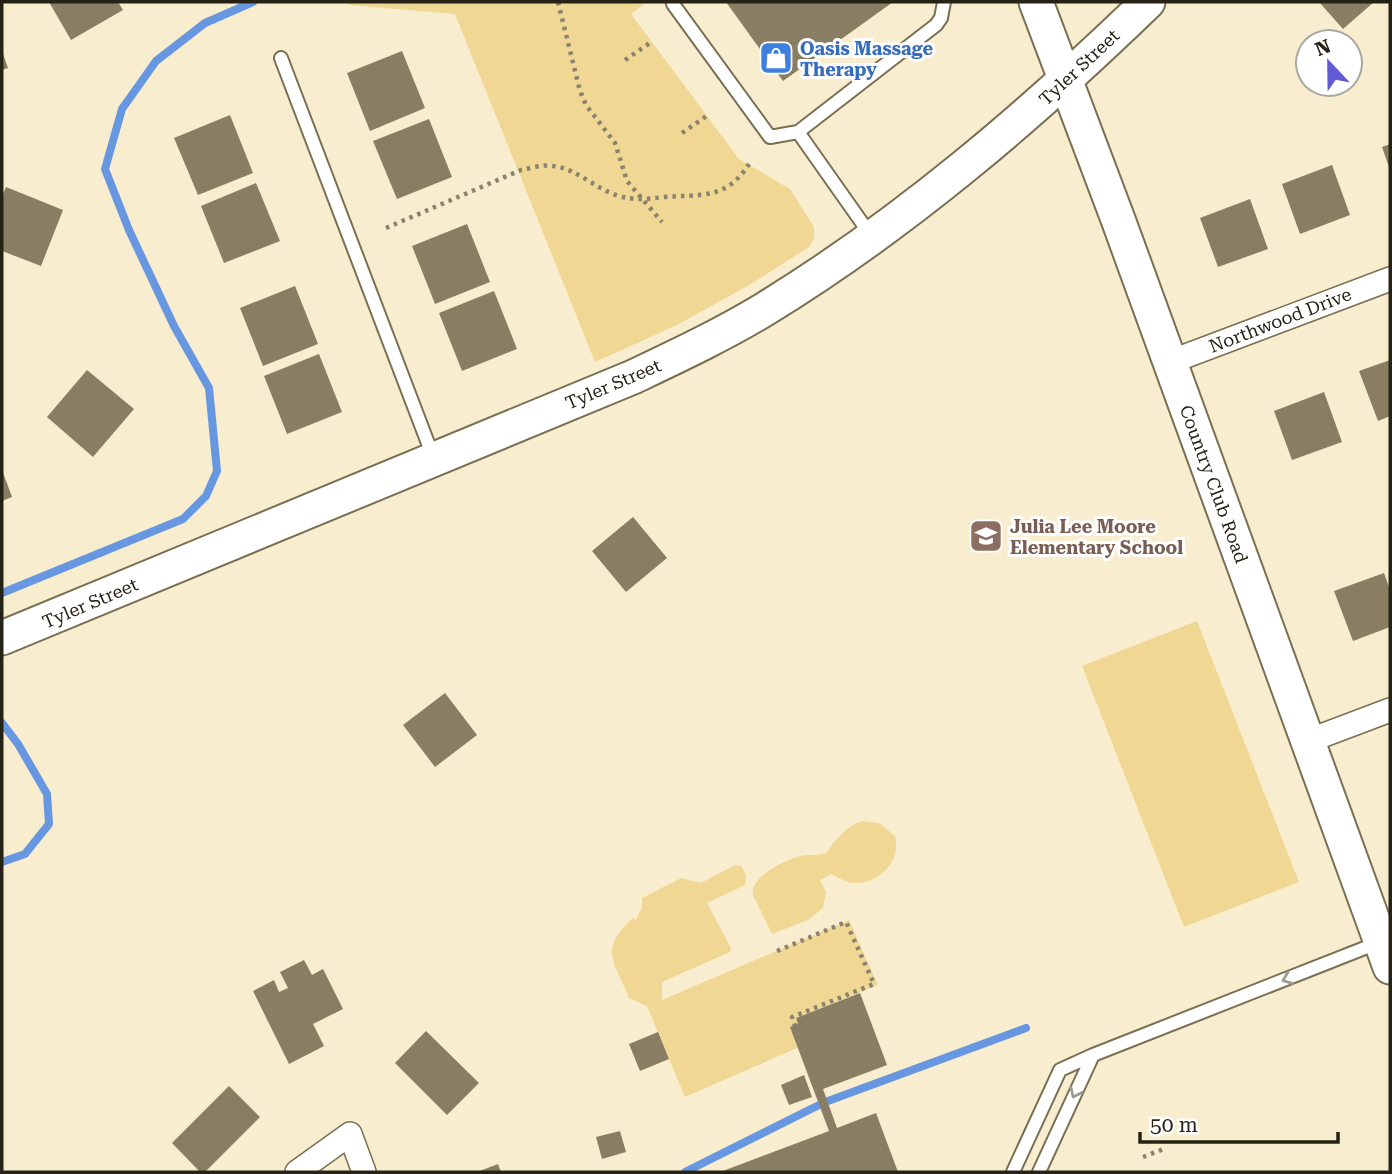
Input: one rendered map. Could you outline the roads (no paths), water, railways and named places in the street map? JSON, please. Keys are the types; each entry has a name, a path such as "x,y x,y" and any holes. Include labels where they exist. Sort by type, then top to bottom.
{"street":[{"name":"Country Club Road","path":"1036,2 1067,80 1385,955"},
{"name":"Tyler Street","path":"2,638 633,377 693,349 764,310 873,237 940,187 1067,80 1148,2"},
{"name":"Northwood Drive","path":"1170,362 1390,279"},
{"path":"1308,741 1390,710"},
{"path":"297,1172 350,1134 364,1172"}],"lane":[{"path":"673,4 770,137 798,132 936,25 941,18 944,2"},
{"path":"281,58 434,459"},
{"path":"798,132 873,237"},
{"path":"1013,1172 1060,1070 1093,1055 1385,955"},
{"path":"1039,1172 1093,1055"}],"waterway":[{"path":"2,593 183,519 206,496 217,471 209,388 174,326 129,230 105,169 122,109 156,61 205,23 253,2"},
{"path":"2,723 18,744 47,794 49,824 25,854 2,862"},
{"path":"828,1101 1026,1028"},
{"path":"685,1172 819,1105"}],"place":[{"name":"Oasis Massage Therapy","path":"776,58"},
{"name":"Julia Lee Moore Elementary School","path":"986,536"}]}
